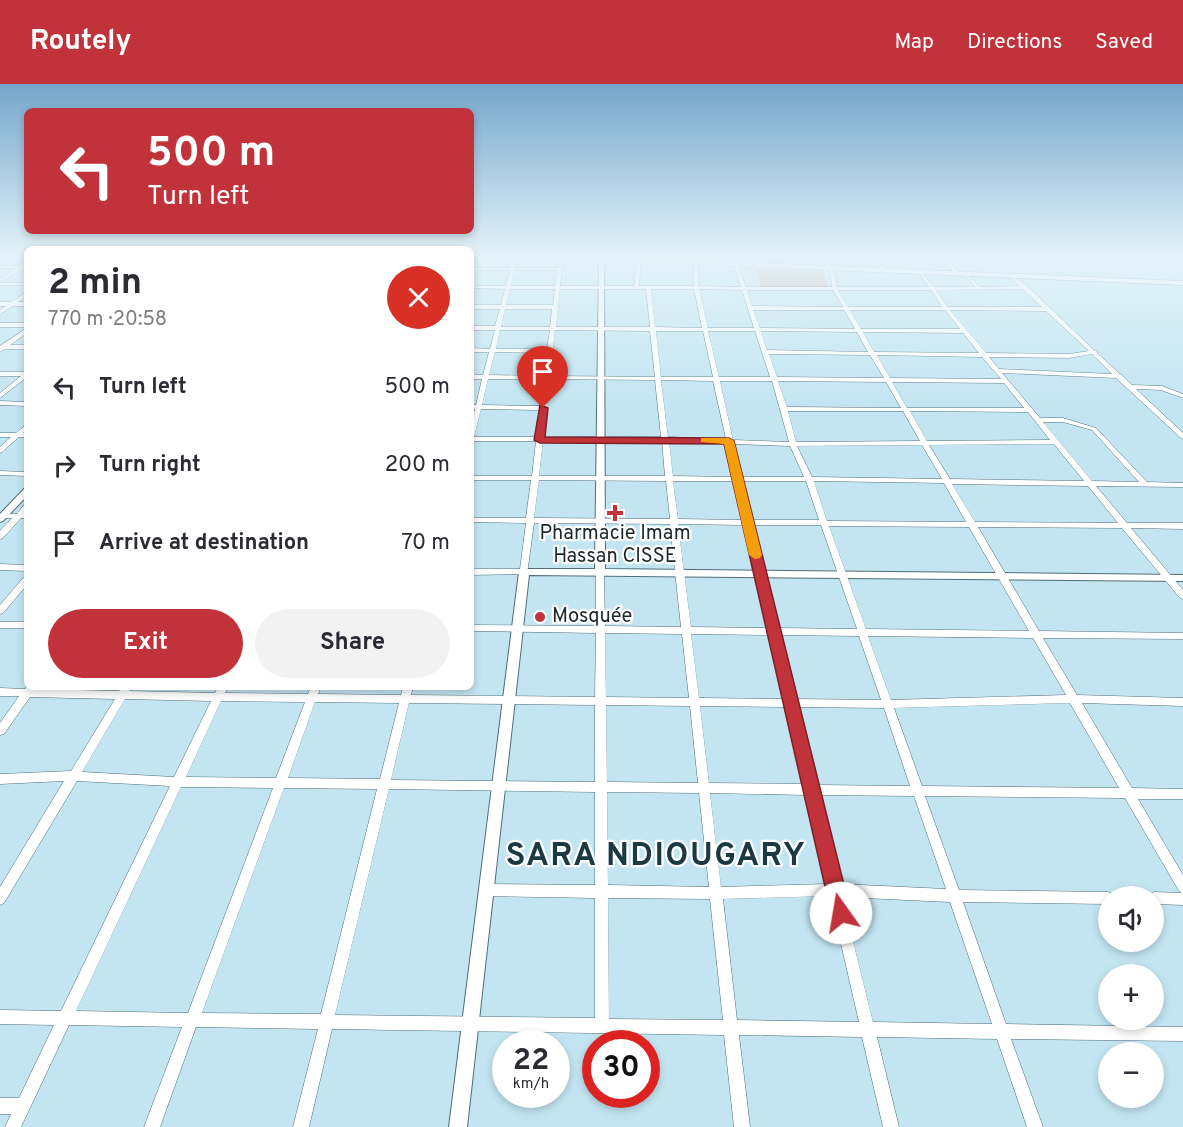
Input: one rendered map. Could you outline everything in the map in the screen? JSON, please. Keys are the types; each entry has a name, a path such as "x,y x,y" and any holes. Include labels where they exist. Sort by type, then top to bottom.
{"street":[{"path":"458,1127 555,307 474,307"},
{"path":"503,307 486,377 475,407 543,408"},
{"path":"599,307 599,700 602,1026"},
{"path":"650,307 742,1127"},
{"path":"700,307 759,574 891,1127"},
{"path":"944,307 1000,371 1183,596"},
{"path":"1046,307 1183,437"},
{"path":"1035,1127 809,479 793,444 751,308 1048,309"},
{"path":"847,309 1183,887"},
{"path":"0,325 24,325"},
{"path":"474,328 965,331"},
{"path":"1,348 24,332"},
{"path":"1,348 24,347"},
{"path":"474,350 550,351"},
{"path":"765,352 1070,356 1095,352"},
{"path":"1000,371 1120,376"},
{"path":"0,374 24,374"},
{"path":"0,396 24,376"},
{"path":"474,377 1006,381"},
{"path":"1131,387 1162,388 1183,396"},
{"path":"0,403 24,404"},
{"path":"784,409 1030,410"},
{"path":"1038,420 1063,420 1094,429 1146,484"},
{"path":"1172,426 1183,426"},
{"path":"0,451 24,429"},
{"path":"0,435 24,435"},
{"path":"474,438 729,441 793,444 924,441 1057,442"},
{"path":"0,473 24,474"},
{"path":"474,478 809,479 1183,485"},
{"path":"1,517 24,494"},
{"path":"1,517 22,516"},
{"path":"0,536 22,516"},
{"path":"474,520 1183,525"},
{"path":"0,567 24,568"},
{"path":"474,572 1183,578"},
{"path":"0,611 24,583"},
{"path":"0,625 24,625"},
{"path":"474,628 1183,636"},
{"path":"0,730 29,690"},
{"path":"0,692 126,690 407,693 509,700 696,700 887,704 1074,699 1183,702"},
{"path":"0,899 126,690"},
{"path":"13,1127 221,692"},
{"path":"152,1127 314,693"},
{"path":"302,1127 407,693"},
{"path":"0,779 73,776 178,782 1183,794"},
{"path":"486,890 716,893 836,890 954,896 1098,898"},
{"path":"1164,898 1183,899"},
{"path":"0,1017 1183,1034"},
{"path":"0,1106 23,1106"}],"slow traffic":[{"path":"705,440 729,441 755,555"}],"place":[{"name":"Pharmacie Imam Hassan CISSE","path":"615,513"},
{"name":"Mosquée","path":"540,617"}],"district":[{"name":"SARA NDIOUGARY","path":"656,857"}],"route":[{"path":"543,408 540,440 729,441 841,913"}]}
